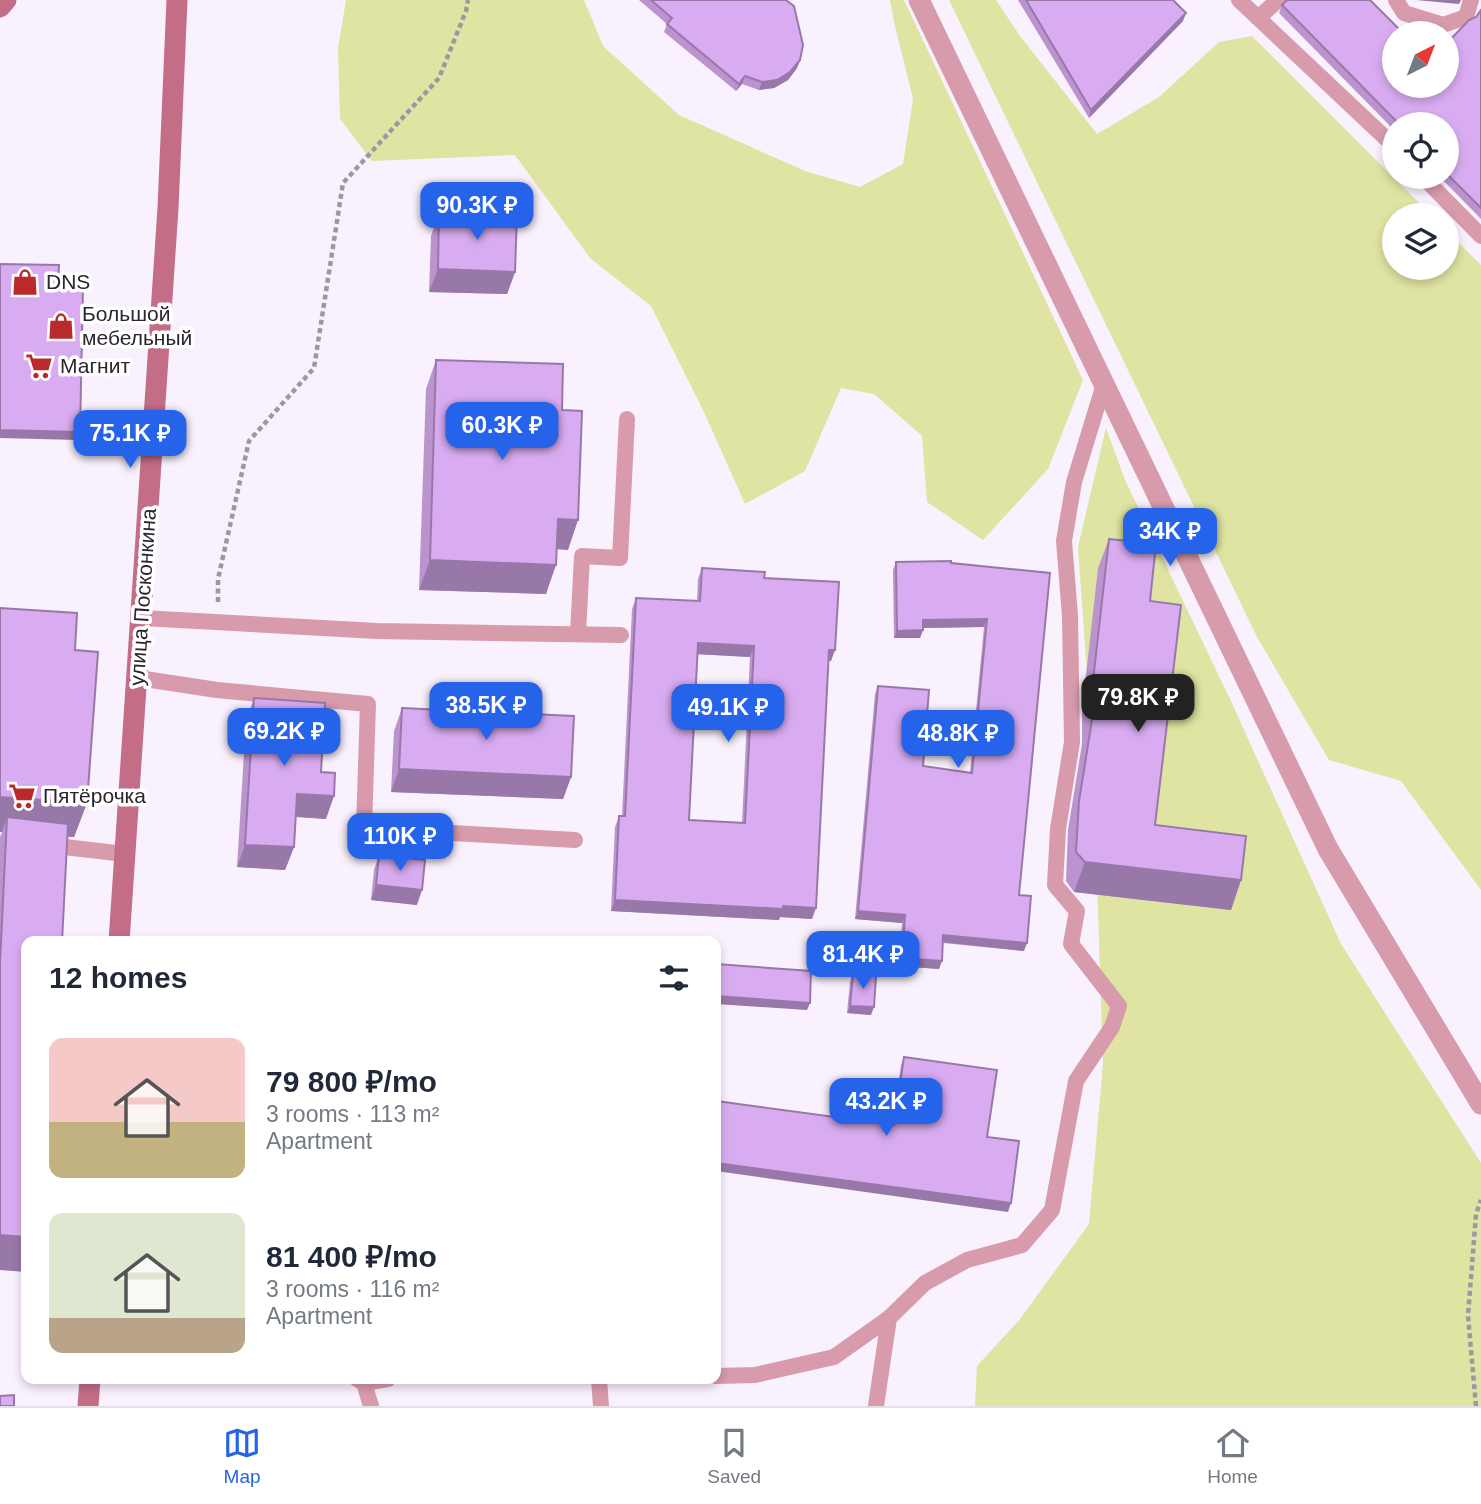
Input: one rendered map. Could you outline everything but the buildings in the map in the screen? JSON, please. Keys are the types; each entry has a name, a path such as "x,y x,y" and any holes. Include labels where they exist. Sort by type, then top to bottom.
{"street":[{"path":"0,6 6,0"},
{"name":"улица Посконкина","path":"119,936 168,208 177,0"},
{"path":"919,0 1328,849 1481,1104"},
{"path":"88,1406 90,1384"}],"lane":[{"path":"1239,0 1382,135"},
{"path":"1258,19 1278,0"},
{"path":"1396,0 1404,13 1443,25 1466,17 1471,0"},
{"path":"1435,189 1481,236"},
{"path":"721,1376 755,1375 834,1357 889,1318 925,1283 967,1260 1021,1245 1052,1210 1076,1082 1112,1027 1119,1006 1071,944 1077,911 1055,885 1058,829 1072,742 1070,616 1064,541 1074,482 1104,384"},
{"path":"578,634 582,556 620,558 626,419"},
{"path":"142,618 377,631 621,635"},
{"path":"138,678 217,691 368,704 364,828 575,840"},
{"path":"26,844 125,854"},
{"path":"876,1406 889,1318"},
{"path":"361,1384 371,1406"},
{"path":"599,1384 601,1406"}],"path":[{"path":"217,622 218,579 249,441 314,368 343,183 439,78 468,0"},
{"path":"1476,1406 1468,1316 1476,1214 1481,1200"}],"green space":[{"path":"346,0 584,0 603,46 679,115 805,171 860,187 903,164 913,99 890,0 904,0 1083,380 1048,469 983,540 927,502 922,436 874,394 841,388 805,471 745,504 704,412 651,306 590,258 515,155 372,161 340,119 338,49"},
{"path":"949,0 996,0 1020,36 1097,134 1159,97 1219,42 1252,36 1382,166 1382,189 1405,189 1419,203 1382,203 1382,280 1459,280 1459,243 1481,265 1481,890 1401,781 1329,760 1257,637"},
{"path":"1106,428 1125,480 1230,699 1341,944 1481,1163 1481,1406 975,1406 977,1366 1020,1319 1089,1224 1103,1063 1093,759 1078,547"}],"place":[{"name":"DNS","path":"25,282"},
{"name":"Большой мебельный","path":"61,326"},
{"name":"Магнит","path":"39,366"},
{"name":"Пятёрочка","path":"22,796"}]}
